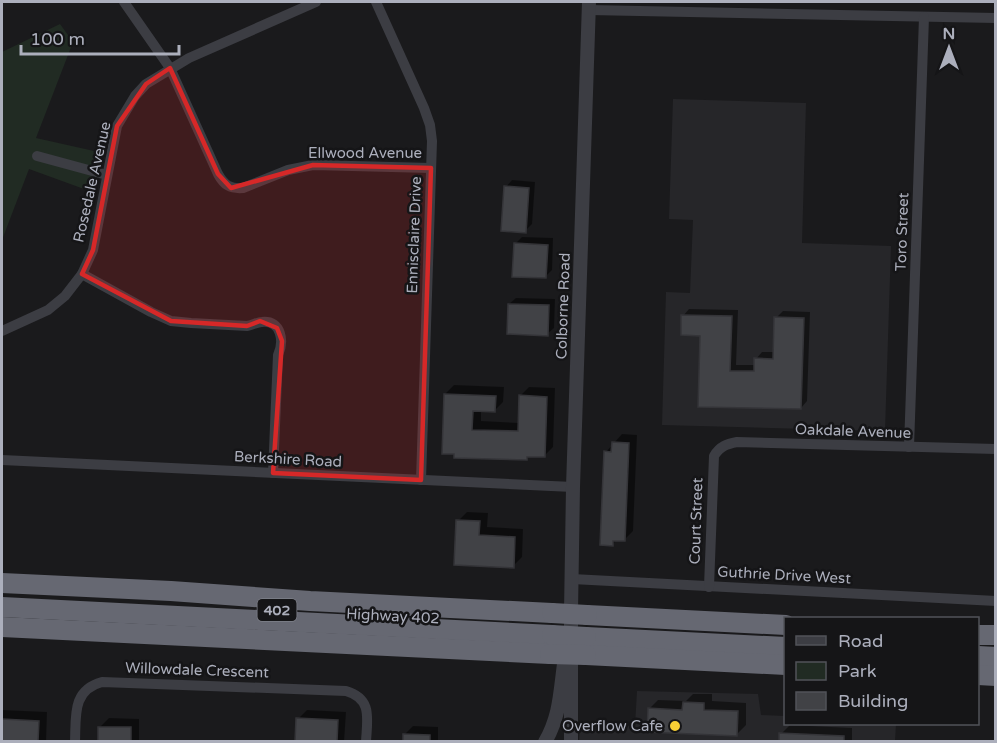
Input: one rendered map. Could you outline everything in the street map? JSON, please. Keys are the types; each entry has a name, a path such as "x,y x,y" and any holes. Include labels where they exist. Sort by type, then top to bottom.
{"highway":[{"name":"Highway 402","path":"4,586 569,630 784,665"},
{"path":"2,607 569,630 784,647"},
{"path":"569,630 784,625"},
{"name":"Highway 402","path":"2,627 73,631 569,630 784,636"},
{"path":"2,632 73,631"},
{"path":"979,634 996,635"},
{"path":"979,645 996,646"},
{"path":"979,656 996,657"},
{"path":"979,675 996,676"}],"street":[{"name":"Ellwood Avenue","path":"124,2 170,68 218,174 231,188 243,188 288,170 313,165 431,168"},
{"name":"Rosedale Avenue","path":"2,331 48,310 65,296 82,274 93,250 117,126 135,96 146,84 189,58 316,2"},
{"name":"Ennisclaire Drive","path":"376,2 427,117 432,141 421,480"},
{"path":"589,6 996,18"},
{"name":"Colborne Road","path":"544,741 558,712 569,630 589,6"},
{"name":"Toro Street","path":"909,447 924,17"},
{"path":"37,156 106,175"},
{"path":"82,274 171,321 252,326 263,321 277,328 282,341 278,356 273,473"},
{"name":"Oakdale Avenue","path":"714,456 726,444 737,442 996,449"},
{"name":"Court Street","path":"709,587 714,456"},
{"name":"Berkshire Road","path":"2,460 573,487"},
{"name":"Guthrie Drive West","path":"572,579 996,601"},
{"name":"Colborne Road","path":"569,630 571,741"},
{"name":"Willowdale Crescent","path":"75,741 80,698 92,684 102,682 346,691 355,694 366,706 368,718 366,741"}],"highlighted area":[{"path":"170,68 218,174 231,188 313,165 431,168 421,480 273,473 282,341 277,328 260,321 247,326 171,321 82,274 93,250 117,126 146,84"}],"shaded area":[{"path":"673,99 806,103 802,243 891,246 885,431 662,425 666,292 690,293 693,220 669,219"},
{"path":"637,691 758,694 761,715 784,716 784,725 896,725 895,741 579,742 580,723 635,726"}],"green space":[{"path":"60,24 73,42 36,138 103,153 95,193 29,169 2,240 2,52"}],"building":[{"path":"504,186 529,188 526,233 501,231"},
{"path":"514,243 548,245 546,278 512,277"},
{"path":"508,304 549,305 548,336 507,334"},
{"path":"681,315 732,316 730,371 754,371 754,358 773,359 774,317 804,318 801,409 698,407 700,336 681,335"},
{"path":"444,394 496,396 495,412 473,411 472,430 518,431 519,395 547,397 545,457 527,457 527,460 454,458 454,454 442,454"},
{"path":"612,442 629,443 625,541 613,541 613,546 600,545 604,451 611,452"},
{"path":"456,520 480,521 479,535 515,537 514,568 454,565"},
{"path":"683,702 704,703 704,710 738,711 737,736 647,732 648,708 682,710"},
{"path":"296,718 338,720 337,742 295,742"},
{"path":"2,719 39,721 38,742 2,742"},
{"path":"98,727 131,727 131,742 98,742"},
{"path":"779,733 844,736 844,742 779,742"},
{"path":"403,734 430,735 430,742 403,742"}],"place":[{"name":"Overflow Cafe","path":"675,726"}]}
